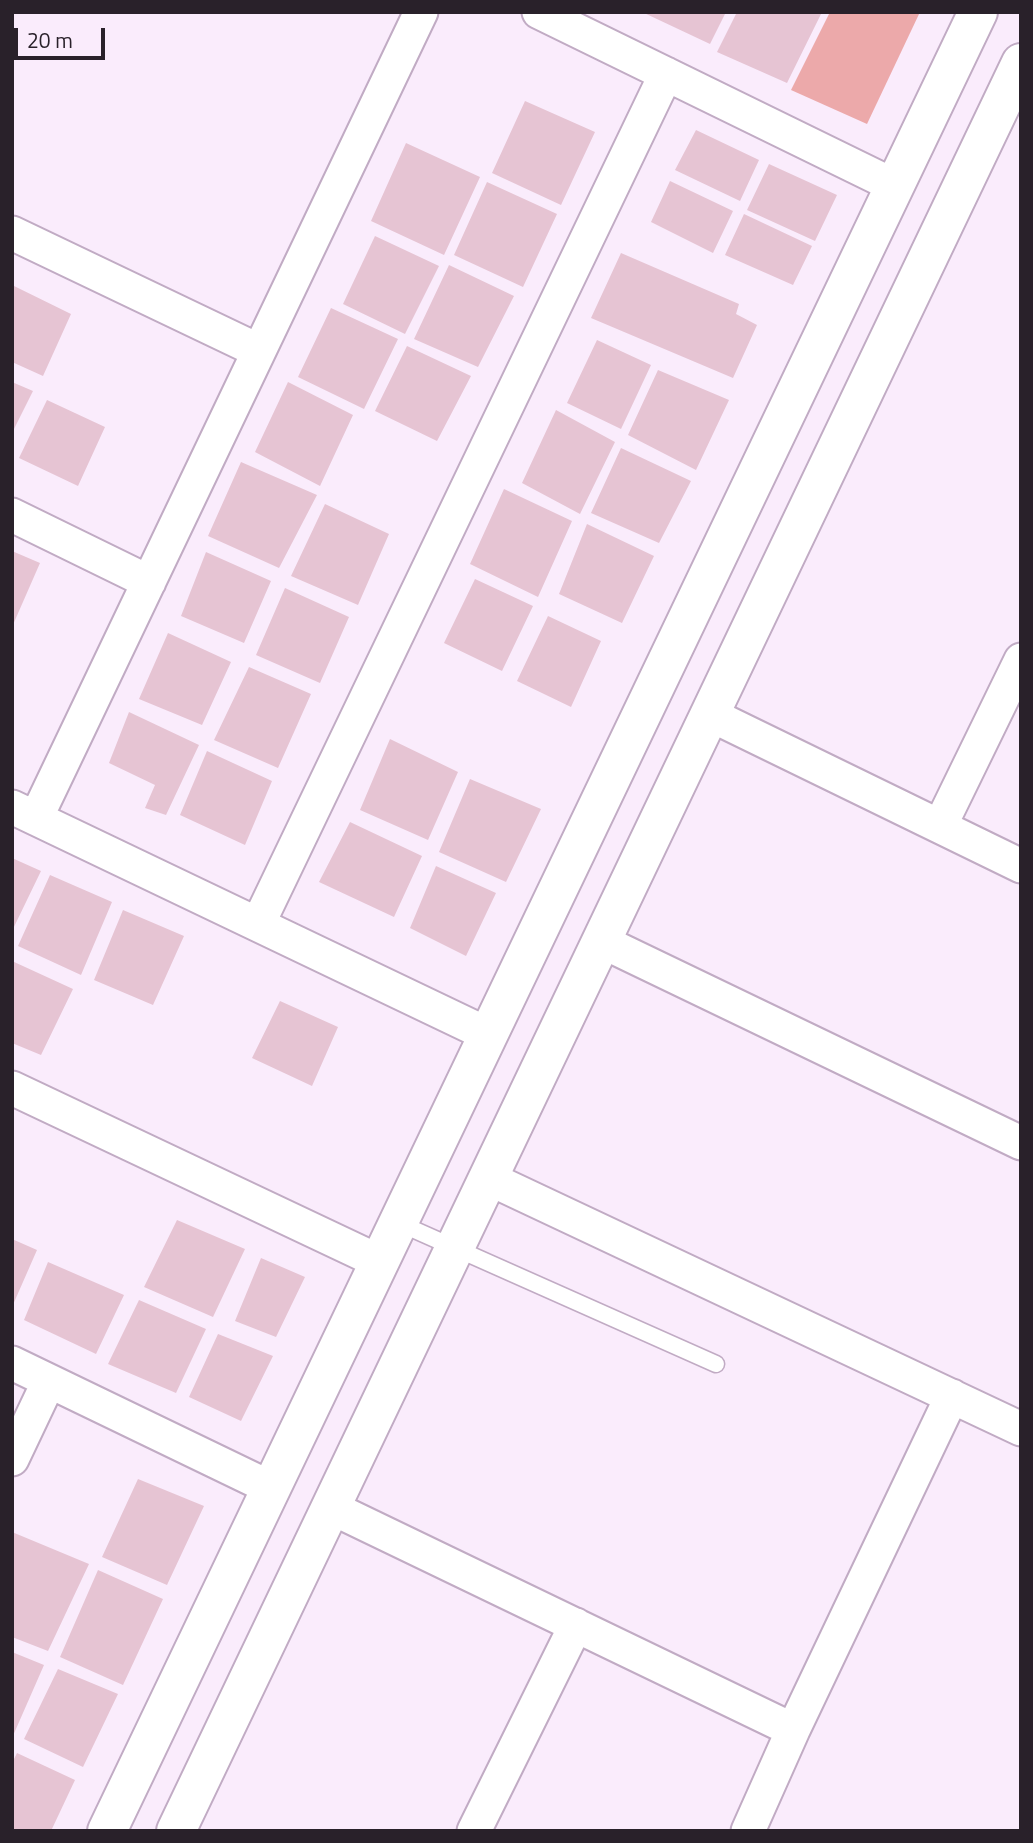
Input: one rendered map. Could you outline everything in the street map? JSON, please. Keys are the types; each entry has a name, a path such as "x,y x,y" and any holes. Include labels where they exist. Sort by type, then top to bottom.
{"main road":[{"path":"107,1831 978,12"},
{"path":"176,1831 1021,63"}],"street":[{"path":"421,12 149,582 24,812 489,1035"},
{"path":"539,12 895,186"},
{"path":"258,924 666,74"},
{"path":"12,233 259,351"},
{"path":"12,515 149,582"},
{"path":"940,826 1021,660"},
{"path":"709,714 1021,866"},
{"path":"601,942 1021,1143"},
{"path":"12,1088 380,1262"},
{"path":"488,1178 1021,1429"},
{"path":"12,1363 271,1488"},
{"path":"12,1459 49,1381"},
{"path":"748,1831 952,1395"},
{"path":"330,1507 793,1730"},
{"path":"474,1831 576,1625"}],"lane":[{"path":"399,1223 716,1364"}],"shaded area":[{"path":"830,12 920,12 867,124 791,90"}],"building":[{"path":"642,12 726,12 710,44"},
{"path":"737,12 822,12 787,83 717,52"},
{"path":"525,101 595,132 561,205 492,173"},
{"path":"696,130 759,160 740,201 675,170"},
{"path":"406,143 480,177 444,255 371,221"},
{"path":"769,164 837,195 815,241 747,210"},
{"path":"670,181 733,211 713,253 651,222"},
{"path":"487,182 557,214 523,287 454,255"},
{"path":"744,214 812,246 793,285 725,255"},
{"path":"375,236 439,266 405,334 343,304"},
{"path":"621,253 739,304 736,314 757,325 733,378 591,318"},
{"path":"449,265 514,296 478,367 414,339"},
{"path":"12,285 71,314 43,376 12,362"},
{"path":"331,308 398,339 364,409 298,377"},
{"path":"597,340 651,365 621,429 567,403"},
{"path":"407,346 471,376 437,441 375,411"},
{"path":"658,370 729,400 696,470 628,435"},
{"path":"12,382 33,391 12,433"},
{"path":"288,382 353,415 320,486 255,452"},
{"path":"47,400 105,427 78,486 19,458"},
{"path":"556,410 615,442 580,514 522,483"},
{"path":"621,448 691,481 659,543 591,513"},
{"path":"241,462 317,495 279,568 208,536"},
{"path":"504,489 572,521 538,597 470,564"},
{"path":"325,504 389,534 358,605 291,576"},
{"path":"587,524 654,556 622,623 559,594"},
{"path":"12,551 40,563 12,627"},
{"path":"206,552 271,581 244,643 181,616"},
{"path":"475,579 533,606 502,671 444,643"},
{"path":"285,588 349,617 320,683 256,655"},
{"path":"548,616 601,641 571,707 517,681"},
{"path":"168,633 231,662 202,725 139,699"},
{"path":"249,667 311,694 278,768 214,740"},
{"path":"129,712 199,745 166,815 145,808 155,785 109,763"},
{"path":"390,739 458,772 428,840 360,810"},
{"path":"207,751 272,781 245,845 180,815"},
{"path":"470,779 541,809 506,882 439,852"},
{"path":"350,822 422,856 394,917 319,882"},
{"path":"12,858 41,871 12,931"},
{"path":"436,866 496,893 466,956 410,928"},
{"path":"50,875 112,902 81,975 18,946"},
{"path":"123,910 184,936 153,1005 94,980"},
{"path":"12,961 73,989 41,1055 12,1043"},
{"path":"280,1001 338,1027 312,1086 252,1058"},
{"path":"177,1220 245,1249 213,1317 144,1287"},
{"path":"12,1239 37,1250 12,1307"},
{"path":"261,1258 305,1277 276,1337 235,1321"},
{"path":"48,1262 124,1295 96,1354 24,1320"},
{"path":"139,1300 206,1329 176,1393 108,1364"},
{"path":"218,1334 273,1356 241,1421 189,1397"},
{"path":"138,1479 204,1506 167,1585 102,1557"},
{"path":"12,1532 89,1564 48,1651 12,1637"},
{"path":"98,1570 163,1599 123,1685 60,1657"},
{"path":"12,1652 44,1665 12,1738"},
{"path":"58,1669 118,1694 83,1767 24,1739"},
{"path":"17,1753 75,1780 51,1831 12,1831 12,1763"}]}
